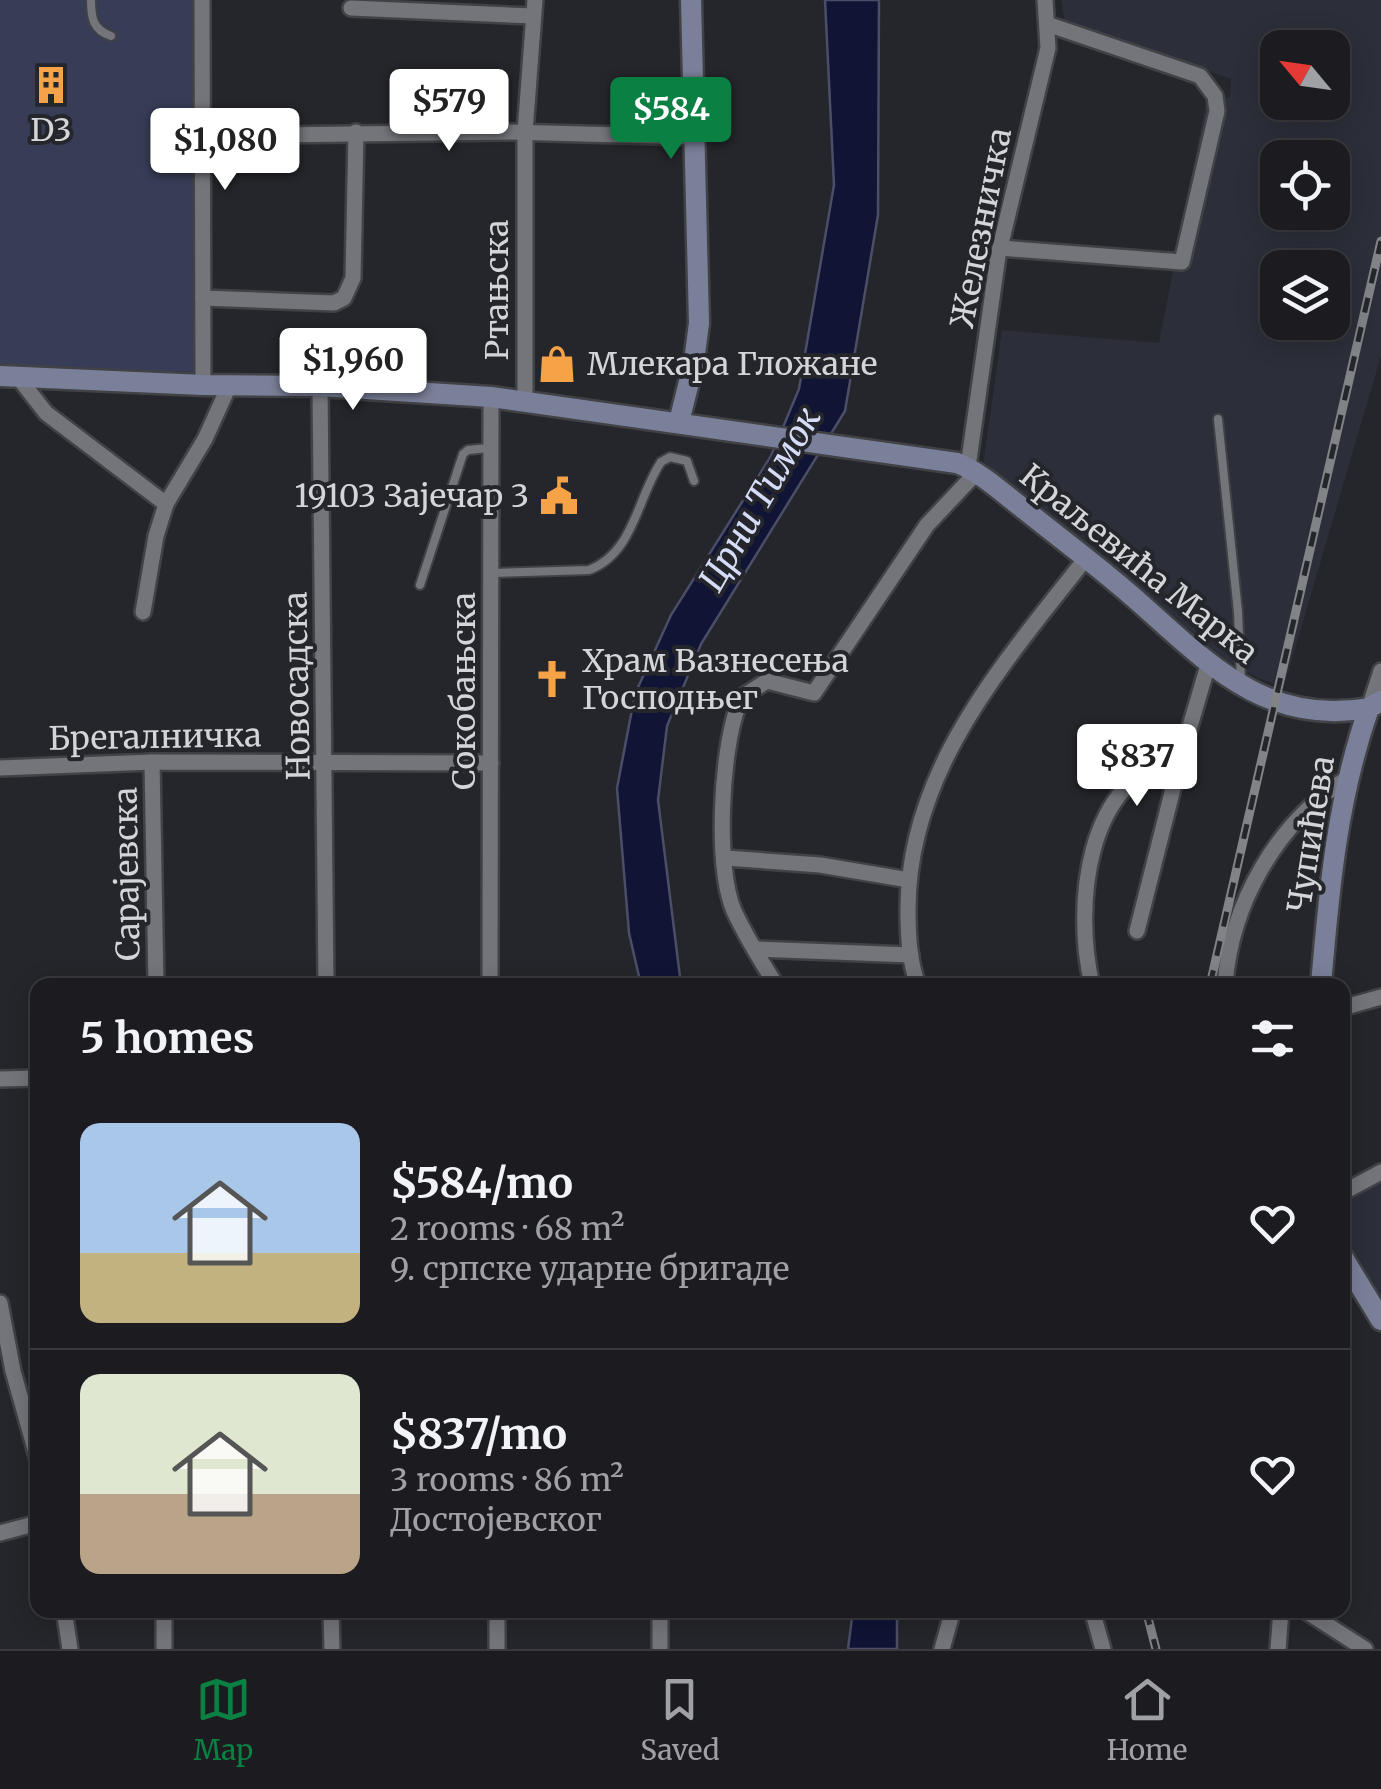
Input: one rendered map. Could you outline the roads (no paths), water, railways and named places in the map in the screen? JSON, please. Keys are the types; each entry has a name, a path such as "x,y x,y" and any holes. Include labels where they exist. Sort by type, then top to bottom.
{"street":[{"path":"202,0 203,386"},
{"path":"680,422 699,323 691,0"},
{"name":"Железничка","path":"972,470 1000,248 1048,48 1045,0"},
{"path":"351,8 534,8"},
{"name":"Ртањска","path":"525,400 525,132 534,8"},
{"path":"1000,248 1182,262 1217,111 1215,96 1200,76 1047,24"},
{"path":"203,136 356,132 695,136"},
{"path":"203,298 334,302 344,298 353,278 356,132"},
{"path":"9,377 46,414 166,504"},
{"name":"Краљевића Марка","path":"9,377 203,386 320,386 525,400 944,460 972,470 1086,558 1208,664 1242,686 1262,697 1314,710 1336,712 1375,704"},
{"path":"143,612 156,536 166,504 220,412 229,386"},
{"name":"Новосадска","path":"320,386 326,978"},
{"name":"Сокобањска","path":"490,978 491,397"},
{"path":"772,978 733,909 727,886 721,784 738,706 767,680 814,692 926,525 972,470"},
{"path":"916,978 911,956 909,880 923,814 965,721 1002,664 1086,558"},
{"path":"1136,932 1208,664"},
{"path":"1375,704 1381,670"},
{"name":"Чупићева","path":"1322,978 1335,838 1346,779 1375,704"},
{"path":"1091,978 1083,937 1084,905 1088,872 1102,828 1112,806 1131,782 1158,763 1180,758"},
{"name":"Брегалничка","path":"0,768 152,762 491,763"},
{"name":"Сарајевска","path":"152,762 156,978"},
{"path":"1225,978 1241,913 1264,860 1322,794 1346,779"},
{"path":"726,858 820,864 909,880"},
{"path":"754,949 911,956"},
{"path":"1350,1006 1381,998"},
{"path":"0,1078 30,1078"},
{"path":"1350,1189 1381,1172"},
{"path":"1350,1269 1381,1320"},
{"path":"0,1302 7,1373 30,1438"},
{"path":"0,1533 30,1525"},
{"path":"65,1618 70,1649"},
{"path":"164,1618 164,1649"},
{"path":"331,1618 332,1649"},
{"path":"497,1618 497,1649"},
{"path":"660,1618 660,1649"},
{"path":"942,1649 951,1618"},
{"path":"1094,1618 1103,1649"},
{"path":"1278,1649 1280,1618"},
{"path":"1317,1618 1365,1649"}],"lane":[{"path":"91,0 92,22 112,36"},
{"path":"1218,419 1242,686"},
{"path":"420,584 463,454 491,448"},
{"path":"492,573 589,570 600,566 624,543 662,462 670,457 687,461 694,482"}],"water":[{"name":"Црни Тимок","path":"825,0 879,0 878,215 845,411 701,644 667,726 658,800 680,978 639,978 629,933 617,788 635,694 671,615 771,456 799,389 834,185"},
{"path":"852,1618 897,1618 897,1649 848,1649"}],"railway":[{"path":"1212,978 1381,241"},
{"path":"1148,1618 1156,1649"}],"place":[{"name":"D3","path":"51,85"},
{"name":"Млекара Гложане","path":"557,364"},
{"name":"19103 Зајечар 3","path":"559,496"},
{"name":"Храм Вазнесења Господњег","path":"552,679"}]}
